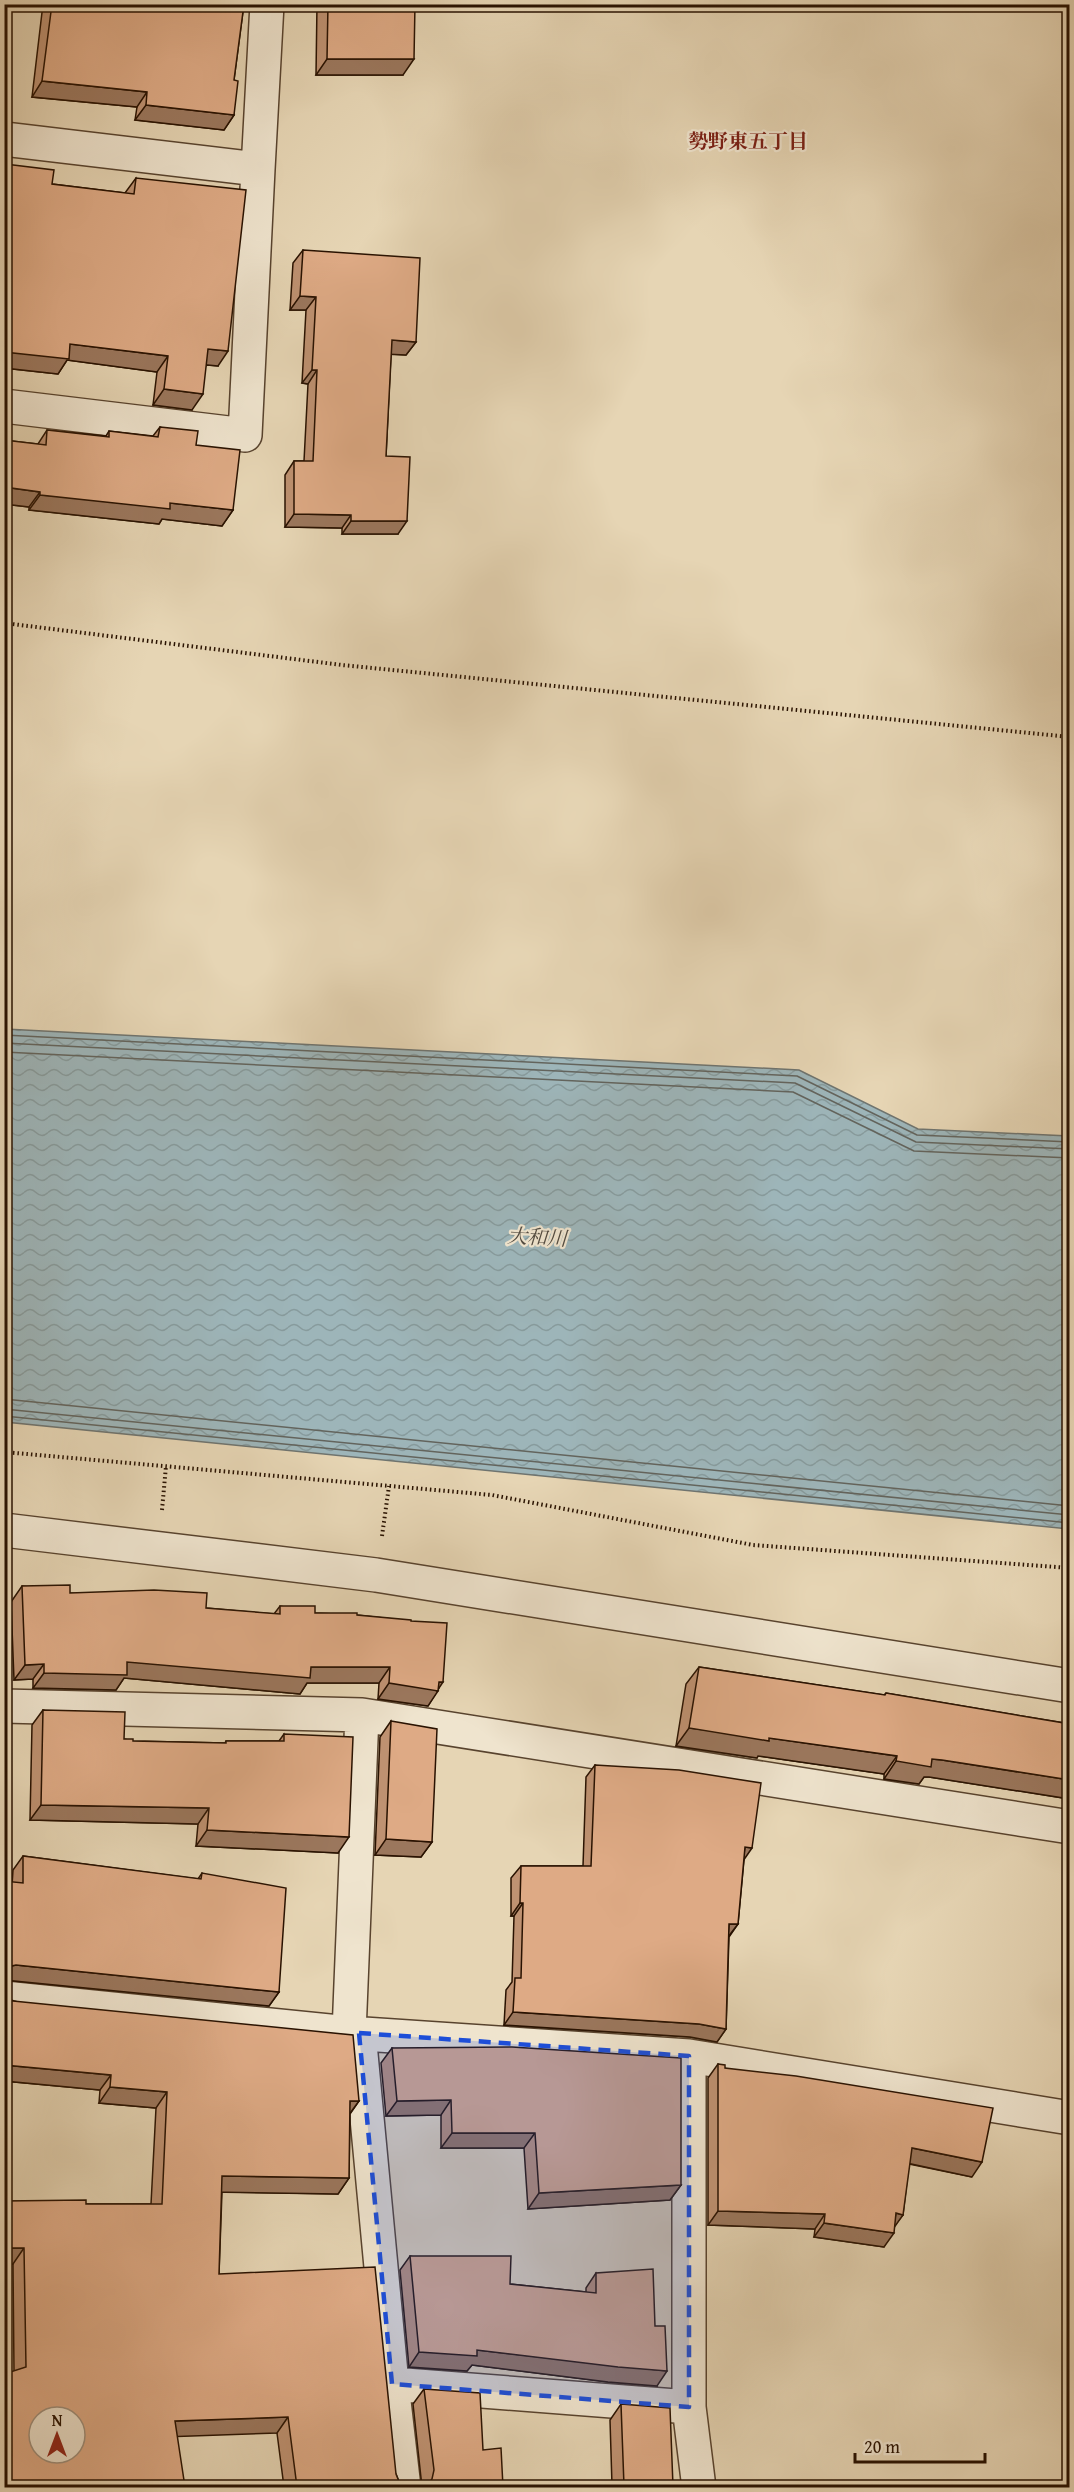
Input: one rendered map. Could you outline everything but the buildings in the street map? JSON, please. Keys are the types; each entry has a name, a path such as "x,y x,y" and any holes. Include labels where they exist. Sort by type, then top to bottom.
{"street":[{"path":"4,406 245,435 267,4"},
{"path":"4,139 258,169"},
{"path":"4,1530 376,1575 1070,1686"},
{"path":"4,1706 362,1715 1070,1827"},
{"path":"362,1715 354,2033 404,2487"},
{"path":"4,1998 354,2033 689,2056 1070,2118"},
{"path":"689,2056 689,2407 699,2487"},
{"path":"392,2385 689,2407"}],"path":[{"path":"4,623 342,665 1070,737"},
{"path":"4,1452 492,1495 753,1545 1070,1568"},
{"path":"376,1575 389,1486"}],"highlighted area":[{"path":"359,2033 689,2056 689,2407 392,2384"}],"water":[{"name":"大和川","path":"5,1029 799,1070 918,1129 1069,1136 1069,1529 5,1422"}],"district":[{"name":"勢野東五丁目","path":"748,141"}]}
